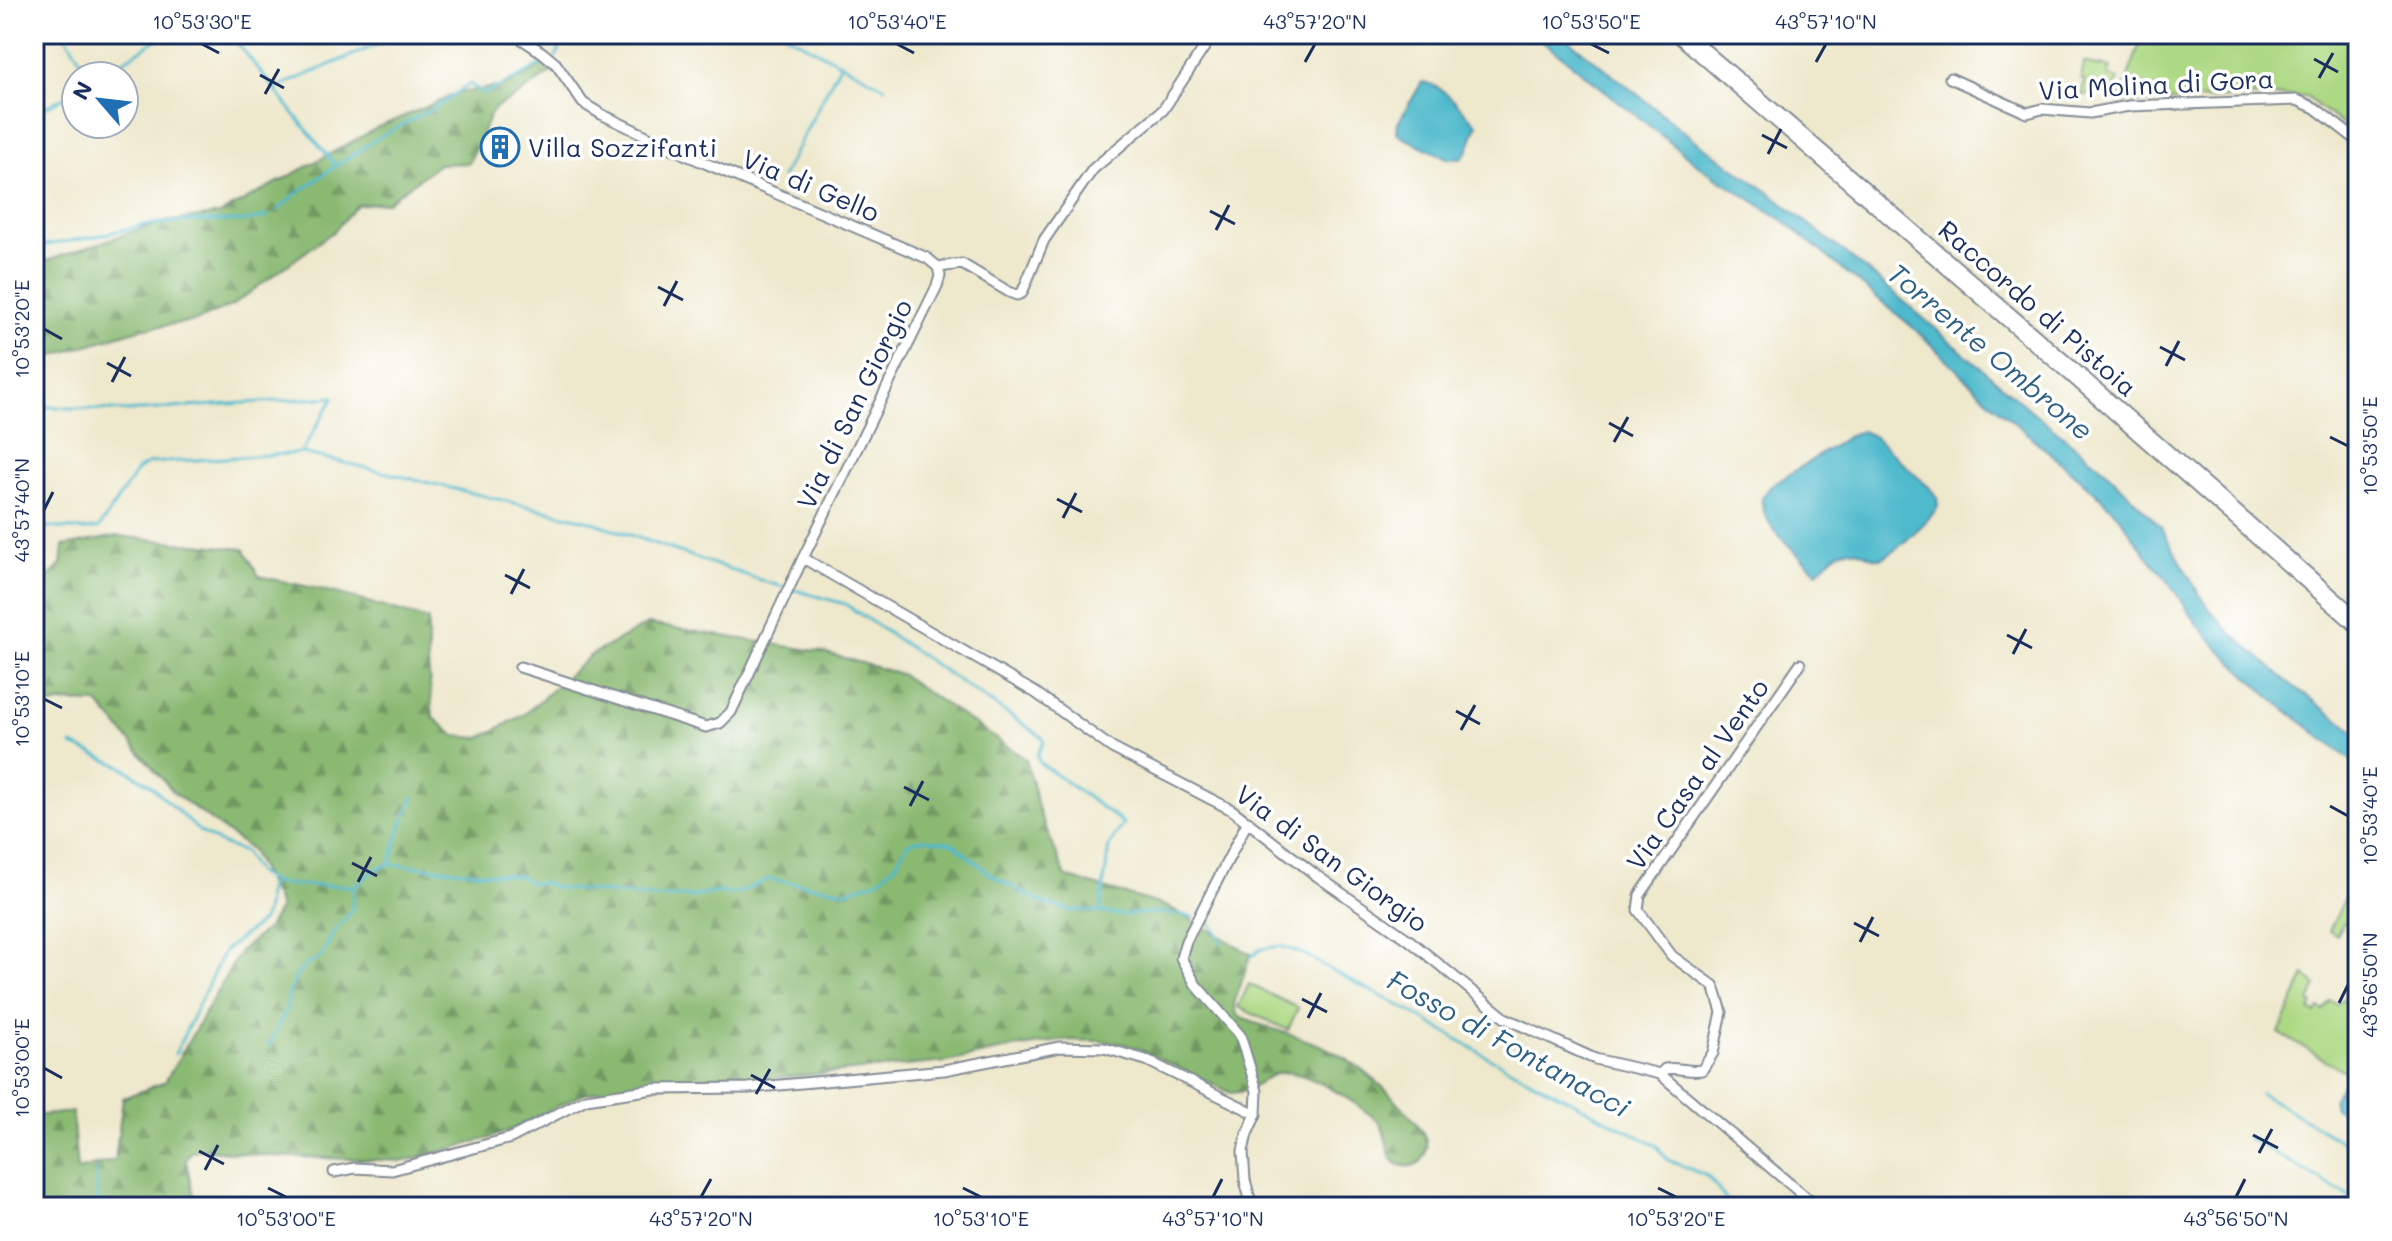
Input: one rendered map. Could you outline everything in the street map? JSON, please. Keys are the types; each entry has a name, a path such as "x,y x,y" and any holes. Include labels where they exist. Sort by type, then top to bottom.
{"highway":[{"name":"Raccordo di Pistoia","path":"1681,34 2358,623"},
{"name":"Raccordo di Pistoia","path":"1698,34 2358,608"}],"street":[{"name":"Via di Gello","path":"514,34 547,56 583,103 601,114 684,154 927,258 938,267"},
{"path":"938,267 959,263 1009,292 1022,293 1044,240 1093,169 1163,110 1213,34"},
{"name":"Via Molina di Gora","path":"1950,78 2027,113 2042,109 2090,113 2129,106 2297,100 2315,108 2358,141"},
{"name":"Via di San Giorgio","path":"520,667 706,727 720,723 731,712 937,286 940,276 938,267"},
{"name":"Via di San Giorgio","path":"803,558 1036,693 1100,741 1224,805 1317,876 1409,940 1505,1018 1595,1059 1660,1074 1817,1207"},
{"name":"Via Casa al Vento","path":"1660,1074 1665,1069 1702,1070 1713,1053 1722,1012 1714,986 1672,956 1638,910 1640,895 1800,664"},
{"path":"1248,821 1186,941 1181,958 1196,985 1240,1035 1257,1091 1256,1114 1243,1151 1245,1180 1252,1207"},
{"path":"334,1172 355,1168 392,1170 511,1138 586,1099 654,1089 748,1088 944,1070 1060,1047 1104,1048 1146,1060 1256,1114"}],"green space":[{"path":"2143,34 2358,34 2358,136 2306,97 2263,96 2119,104"},
{"path":"2084,62 2111,68 2108,76 2119,79 2112,95 2082,95"},
{"path":"544,64 551,72 518,96 496,107 469,163 439,164 387,202 357,205 334,231 233,305 196,321 139,329 34,362 34,265 158,223 220,214 379,127 458,93 503,86"},
{"path":"118,536 244,549 259,576 340,594 428,620 433,717 455,736 481,738 525,714 591,655 648,624 823,652 900,674 1026,759 1039,811 1066,877 1169,907 1251,954 1234,1004 1236,1013 1241,1018 1335,1052 1371,1077 1421,1129 1426,1141 1424,1157 1413,1166 1395,1162 1378,1121 1329,1087 1299,1074 1275,1074 1249,1089 1231,1093 1139,1049 1099,1041 1066,1040 947,1062 743,1081 628,1086 582,1094 490,1138 406,1161 270,1156 200,1149 191,1153 186,1161 196,1207 34,1207 34,1116 72,1112 77,1170 115,1160 123,1098 165,1082 241,950 268,928 280,907 251,850 174,793 98,703 65,702 34,708 34,591 61,565 63,546"},
{"path":"2358,871 2358,930 2344,922 2336,935 2329,931"},
{"path":"2305,975 2317,986 2309,1001 2313,1004 2310,1010 2316,1013 2319,1008 2324,1011 2331,1001 2337,1004 2344,998 2358,1008 2358,1079 2279,1033"},
{"path":"1249,984 1298,1008 1288,1030 1238,1007"}],"water":[{"path":"1534,34 1561,34 1695,140 1771,194 1880,281 2106,471 2160,526 2198,592 2231,633 2288,682 2358,734 2358,766 2270,697 2224,654 2198,625 2119,516 1988,400 1916,330 1784,221 1702,168"},
{"path":"1422,82 1445,93 1477,124 1468,150 1461,159 1449,159 1397,132 1398,123"},
{"path":"1862,431 1875,437 1933,491 1938,507 1912,536 1882,558 1846,549 1817,572 1773,528 1763,508 1762,498 1770,487 1852,434"},
{"path":"2342,1085 2358,1091 2358,1122 2333,1107 2333,1098"}],"waterway":[{"path":"125,60 166,34"},
{"path":"230,34 336,166"},
{"path":"556,57 566,34"},
{"path":"785,34 885,87"},
{"path":"65,35 81,60"},
{"path":"274,89 388,40"},
{"path":"277,211 295,195 381,136 440,105 470,84 484,94 544,62"},
{"path":"782,177 841,63"},
{"path":"34,114 60,99"},
{"path":"34,247 144,225 247,221 268,216"},
{"path":"34,406 128,411 334,397 301,453"},
{"path":"34,526 99,528 138,469 149,463 303,453 590,521 766,582 845,604 1042,737 1044,741 1037,755 1040,763 1123,823 1109,846 1100,912"},
{"name":"Fosso di Fontanacci","path":"72,745 121,766 149,784 199,831 244,852 257,873 274,883 354,886 378,868 390,864 519,876 531,883 558,888 650,897 730,894 768,879 846,891 877,881 896,864 906,846 912,841 924,839 952,843 993,876 1038,901 1054,906 1072,911 1123,915 1161,912 1194,917"},
{"path":"390,864 401,826 414,797"},
{"path":"175,1054 224,951 262,921 272,882"},
{"path":"269,1046 286,1010 297,975 321,957 334,931 352,909 354,886"},
{"name":"Fosso di Fontanacci","path":"1201,919 1212,925 1222,942"},
{"name":"Fosso di Fontanacci","path":"1252,956 1261,949 1281,946 1306,955 1491,1059 1657,1146 1668,1160 1707,1176 1732,1207"},
{"path":"2260,1093 2358,1151"},
{"path":"2247,1137 2358,1202"},
{"path":"96,1170 98,1207"}],"place":[{"name":"Villa Sozzifanti","path":"500,147"}],"water label":[{"name":"Torrente Ombrone","path":"1991,351"}]}
